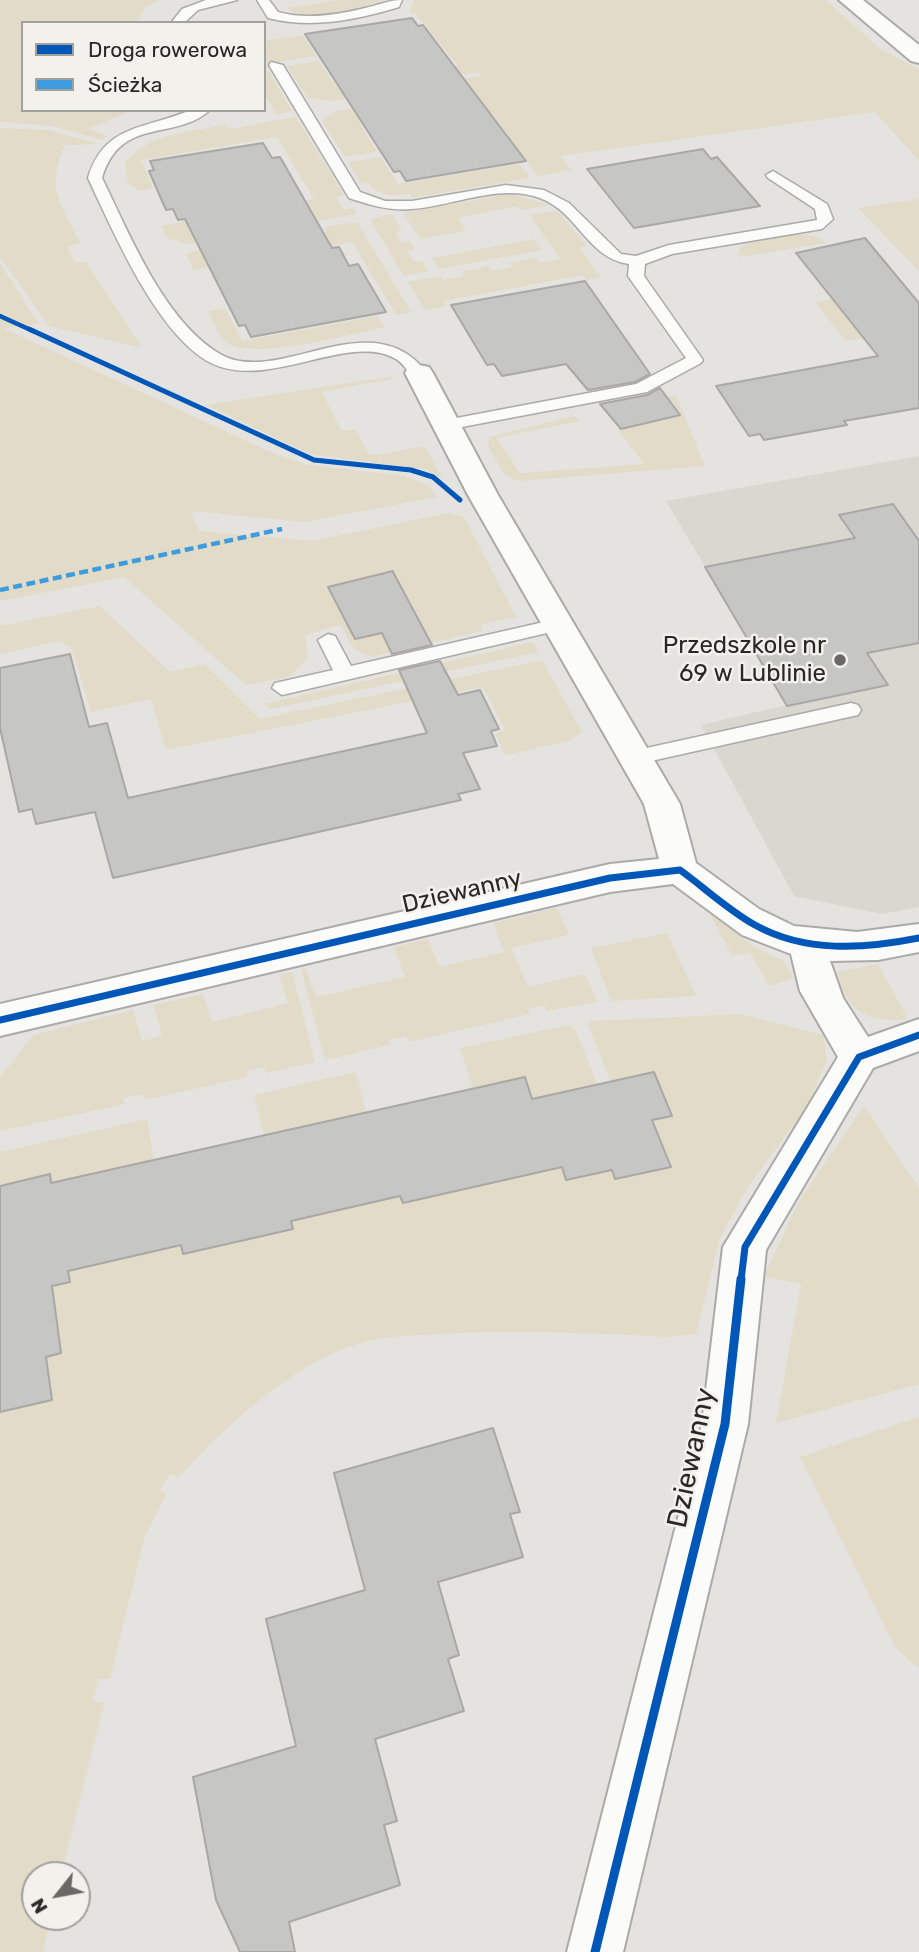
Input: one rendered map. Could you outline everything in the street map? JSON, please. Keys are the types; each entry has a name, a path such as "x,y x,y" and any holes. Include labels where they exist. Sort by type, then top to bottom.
{"street":[{"path":"850,0 919,56"},
{"path":"419,373 557,625 662,804 680,870 756,925 809,946 887,946 919,938"},
{"name":"Dziewanny","path":"0,1020 597,881 680,870"},
{"path":"809,946 810,968 830,1012 859,1057 919,1034"},
{"name":"Dziewanny","path":"595,1952 725,1424 745,1247 859,1057"}],"lane":[{"path":"179,21 195,7 231,0"},
{"path":"263,0 274,15 298,21 376,10 394,4 396,0"},
{"path":"276,65 354,195 384,205 412,205 506,189 544,194 564,206 602,247 617,258 637,261 669,250 822,224 826,219 822,208 773,175"},
{"path":"198,112 130,134 101,157 95,178 125,242 191,341 218,361 263,365 372,347 401,354 419,373"},
{"path":"446,425 641,388 695,360 636,276 637,261"},
{"path":"282,688 557,625"},
{"path":"328,640 345,674"},
{"path":"633,758 851,710"}],"shaded area":[{"path":"0,0 159,0 145,8 140,21 21,21 21,112 127,112 88,129 108,136 102,140 53,126 0,122"},
{"path":"339,0 383,0 374,5 317,15 296,13 287,8"},
{"path":"414,0 826,0 880,49 919,69 919,161 875,112 560,156 571,170 537,176 493,114 488,114 462,79 482,76 478,72 459,75 452,68 458,66 415,13 410,13"},
{"path":"303,35 316,56 266,64 266,41"},
{"path":"319,61 335,86 449,68 475,103 359,122 377,152 345,157 322,121 337,111 444,94 379,93 331,101 308,98 287,66"},
{"path":"266,70 292,111 276,114 266,97"},
{"path":"296,117 344,195 336,197 344,210 353,208 357,214 187,244 167,238 161,226 314,199 277,137 141,160 153,188 140,191 128,184 125,163 145,145 170,135 225,125 228,129"},
{"path":"0,128 48,130 100,144 65,145 59,160 56,173 58,196 80,243 67,247 75,263 86,262 142,348 49,326 0,257"},
{"path":"380,157 398,184 519,164 530,178 412,198 409,194 387,195 368,183 362,184 348,162"},
{"path":"509,194 551,205 520,210 517,206 458,218 466,231 420,239 403,213"},
{"path":"919,199 919,271 858,208"},
{"path":"557,211 587,246 579,248 601,277 587,280 583,275 444,301 446,306 425,310 408,282 440,276 443,280 464,276 462,272 488,266 492,271 512,267 510,263 536,258 540,263 560,259 530,215"},
{"path":"392,214 402,231 395,232 401,243 409,241 415,249 407,251 414,262 422,261 428,271 404,276 370,219"},
{"path":"357,222 411,312 396,315 352,242 193,270 186,254 206,248 326,232 324,227"},
{"path":"795,234 814,236 826,243 739,257 741,248 754,240"},
{"path":"534,239 543,250 439,269 432,258"},
{"path":"0,263 39,324 3,328 275,454 308,465 404,476 429,485 436,497 305,522 190,511 199,531 313,541 448,513 464,517 516,617 482,624 481,631 372,657 354,649 340,625 305,635 308,658 289,677 246,685 124,577 0,601"},
{"path":"832,299 863,338 846,341 815,302"},
{"path":"225,308 242,341 378,316 385,327 300,345 253,349 235,347 224,340 208,311"},
{"path":"394,376 392,379 322,392 341,430 356,430 368,454 377,455 425,446 442,478 424,469 310,454 206,405"},
{"path":"676,395 705,466 519,481 506,476 488,447 489,437 575,416 579,421 497,438 520,473 644,464 619,431 653,422 639,404"},
{"name":"Przedszkole nr 69 w Lublinie","path":"919,456 919,907 882,914 794,896 701,725 787,705 666,501"},
{"path":"100,606 170,672 205,664 260,719 542,660 582,732 568,741 505,755 495,734 505,730 483,687 166,750 151,699 91,712 72,649 60,641 0,654 0,626"},
{"path":"533,642 538,652 271,709 264,704"},
{"path":"557,908 569,935 511,948 528,987 585,974 597,1002 546,1011 545,1005 528,1009 530,1014 409,1042 406,1036 389,1040 390,1045 325,1060 301,969 305,968 316,997 405,977 394,947 428,939 440,967 504,952 493,923"},
{"path":"711,915 756,948 782,960 794,978 769,986 750,952 732,956"},
{"path":"667,933 696,996 611,1001 591,948"},
{"path":"878,964 908,1019 881,1019 861,1012 853,1006 841,986 837,972"},
{"path":"292,972 315,1062 266,1073 264,1067 246,1071 247,1077 145,1100 143,1094 123,1098 125,1104 0,1131 0,1077 34,1035 133,1010 142,1041 162,1036 154,1005 203,994 212,1022 288,1003 279,975"},
{"path":"740,1014 823,1035 827,1059 808,1105 746,1190 720,1238 696,1334 668,1337 496,1332 399,1336 370,1340 334,1353 284,1381 238,1418 178,1478 171,1473 160,1489 166,1494 144,1539 110,1679 98,1679 93,1701 104,1703 64,1861 21,1861 21,1931 48,1931 43,1952 0,1952 0,1412 52,1400 46,1357 61,1352 52,1286 68,1271 181,1245 184,1254 293,1229 291,1221 400,1196 403,1203 561,1166 567,1180 612,1170 616,1179 671,1167 652,1120 672,1116 654,1073 611,1082 588,1024 593,1021"},
{"path":"570,1025 576,1031 597,1084 532,1099 525,1077 473,1089 460,1048"},
{"path":"356,1072 366,1113 264,1135 254,1095"},
{"path":"864,1105 919,1189 919,1384 776,1423 801,1284 764,1276 798,1203"},
{"path":"147,1119 154,1160 51,1183 50,1175 0,1186 0,1152"},
{"path":"919,1417 919,1669 895,1647 800,1457"}],"building":[{"path":"412,18 418,26 423,25 526,161 406,181 400,171 394,172 305,34"},
{"path":"263,143 272,158 280,157 332,248 339,247 349,266 358,264 386,312 251,337 245,325 239,326 185,219 178,220 173,209 166,210 149,171 154,170 150,161"},
{"path":"703,149 711,159 717,157 760,206 634,228 587,169"},
{"path":"865,238 919,303 919,408 844,421 847,425 764,440 760,434 749,436 716,386 878,356 796,253"},
{"path":"585,281 650,374 635,382 588,390 566,364 502,376 494,364 487,365 451,305"},
{"path":"660,388 680,415 621,429 600,404 647,395"},
{"path":"893,504 919,541 919,643 867,653 888,685 787,706 705,567 855,538 839,515"},
{"path":"393,571 432,645 392,654 382,633 355,639 328,587"},
{"path":"70,654 89,727 107,723 128,798 427,733 399,670 440,661 458,695 480,690 499,729 491,731 497,746 463,753 480,789 458,794 461,800 113,878 95,812 36,824 32,809 19,812 0,728 0,668"},
{"path":"654,1072 672,1116 652,1120 671,1167 615,1179 612,1170 566,1180 562,1167 403,1203 400,1196 291,1221 293,1229 183,1254 181,1245 68,1271 70,1282 52,1286 61,1353 46,1357 52,1400 0,1412 0,1186 50,1174 51,1183 525,1077 532,1099"},
{"path":"493,1428 520,1512 510,1514 523,1557 438,1582 459,1655 448,1659 464,1711 375,1739 397,1821 384,1825 400,1885 289,1922 295,1952 240,1952 216,1900 193,1777 296,1746 266,1619 365,1590 334,1473"}],"marked path":[{"path":"0,590 282,529"}],"cycle path":[{"path":"0,316 314,460 411,470 433,477 460,500"},
{"path":"0,1020 610,878 680,870 755,925 794,941 857,947 919,938"},
{"path":"595,1952 725,1424 745,1247 859,1057 919,1035"}],"place":[{"name":"Przedszkole nr 69 w Lublinie","path":"840,660"}]}
